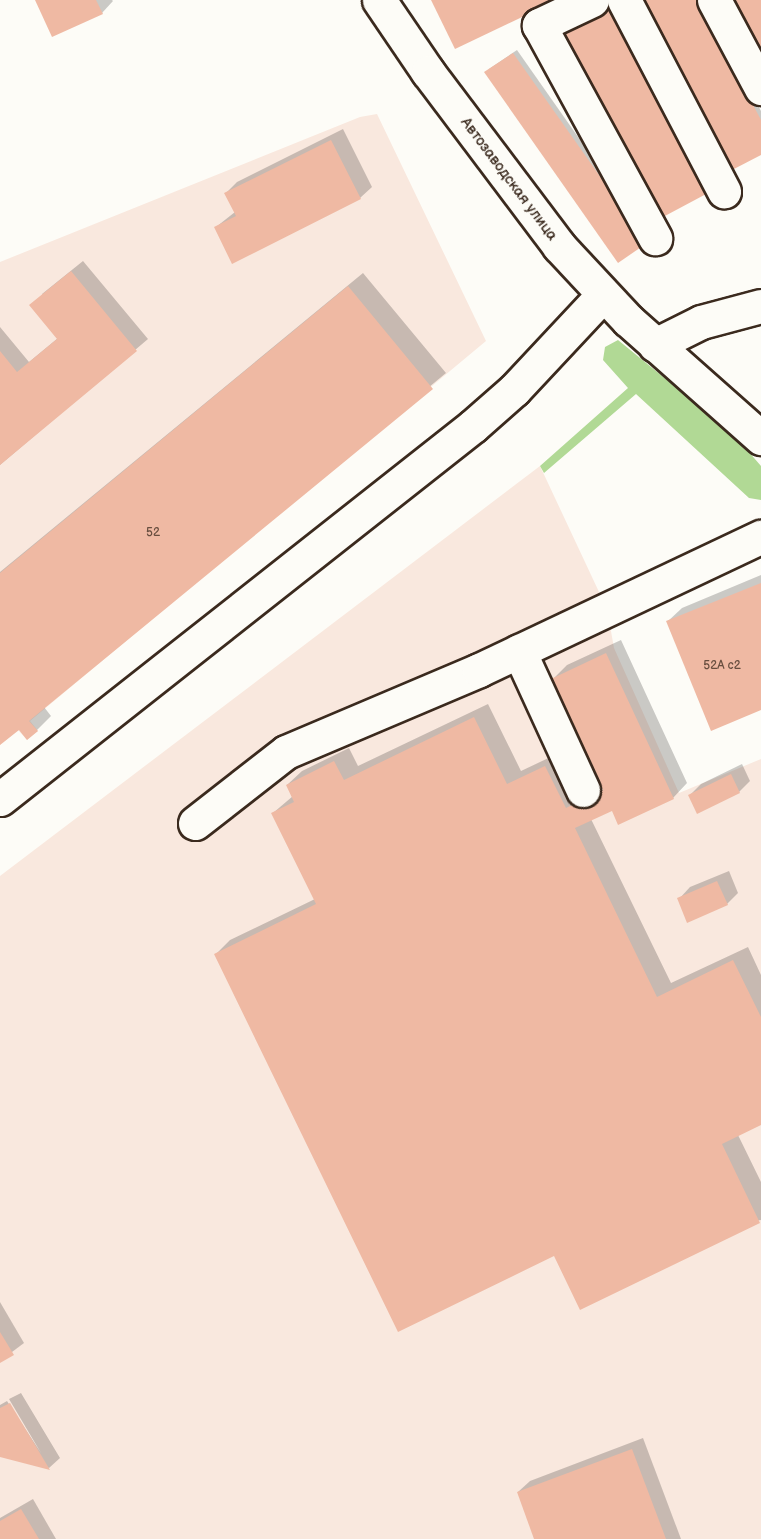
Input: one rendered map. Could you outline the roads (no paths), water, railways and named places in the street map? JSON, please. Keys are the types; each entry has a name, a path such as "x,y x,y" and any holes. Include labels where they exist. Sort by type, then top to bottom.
{"street":[{"name":"Автозаводская улица","path":"379,0 519,194 603,295 655,345 761,438"},
{"path":"592,0 539,25 655,238"},
{"path":"624,0 724,191"},
{"path":"714,0 761,88"},
{"path":"0,799 473,426 514,390 603,295"},
{"path":"655,345 701,321 761,306"},
{"path":"195,823 286,752 519,651 761,537"},
{"path":"519,651 583,790"}]}
